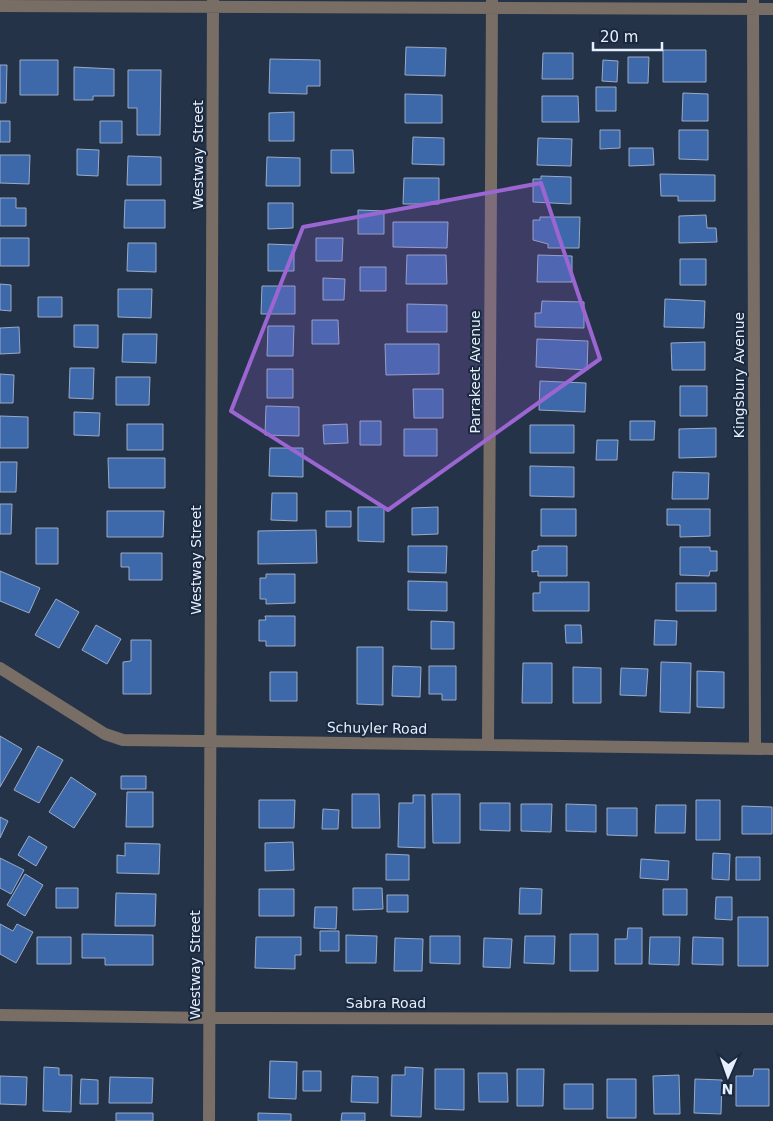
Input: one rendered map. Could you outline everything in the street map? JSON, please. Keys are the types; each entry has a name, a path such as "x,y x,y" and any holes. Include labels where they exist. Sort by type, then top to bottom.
{"street":[{"path":"0,6 214,4 753,5 773,9"},
{"name":"Westway Street","path":"209,1121 214,4"},
{"name":"Parrakeet Avenue","path":"488,745 492,4"},
{"name":"Kingsbury Avenue","path":"753,5 755,749"},
{"name":"Schuyler Road","path":"0,668 105,734 143,742 211,741 773,749"},
{"name":"Sabra Road","path":"0,1015 210,1018 773,1019"}],"highlighted area":[{"path":"541,183 600,359 388,510 231,411 303,227"}],"building":[{"path":"406,47 446,48 445,76 405,75"},
{"path":"663,50 706,50 706,82 663,82"},
{"path":"543,53 573,53 573,79 542,79"},
{"path":"628,57 649,57 648,83 628,83"},
{"path":"270,59 320,60 320,86 307,86 307,94 269,93"},
{"path":"20,60 58,60 58,95 20,95"},
{"path":"603,60 618,61 617,82 602,81"},
{"path":"0,65 7,65 6,103 0,103"},
{"path":"74,67 114,69 114,96 93,96 93,100 74,100"},
{"path":"128,70 161,70 160,135 137,135 137,108 128,108"},
{"path":"596,87 616,87 616,111 596,111"},
{"path":"683,93 708,94 708,121 682,121"},
{"path":"405,94 442,95 442,123 405,123"},
{"path":"542,96 578,96 579,122 542,122"},
{"path":"294,112 294,141 269,141 269,113"},
{"path":"0,121 10,121 10,142 0,142"},
{"path":"100,121 122,121 122,143 100,143"},
{"path":"600,130 620,130 620,148 600,149"},
{"path":"679,130 708,130 708,160 679,159"},
{"path":"413,137 444,138 444,165 412,164"},
{"path":"538,138 572,139 571,166 537,165"},
{"path":"629,148 653,148 654,165 629,166"},
{"path":"77,149 99,150 98,176 77,175"},
{"path":"331,150 353,150 354,173 331,173"},
{"path":"0,155 30,155 29,184 0,183"},
{"path":"128,156 161,157 161,185 127,185"},
{"path":"267,157 300,158 300,186 266,186"},
{"path":"660,174 715,175 715,201 678,201 678,196 661,196"},
{"path":"541,176 571,177 571,204 533,202 533,179 541,179"},
{"path":"404,178 439,178 439,204 403,204"},
{"path":"0,198 16,198 16,208 26,208 26,226 0,226"},
{"path":"125,200 165,200 165,228 124,228"},
{"path":"268,203 293,203 293,228 268,229"},
{"path":"358,210 384,211 384,234 358,234"},
{"path":"706,215 707,228 716,228 717,242 679,243 679,216"},
{"path":"540,217 580,217 579,248 548,248 548,244 533,240 533,220 540,220"},
{"path":"393,222 448,222 447,248 393,247"},
{"path":"0,238 29,238 29,266 0,266"},
{"path":"316,238 343,238 342,261 316,261"},
{"path":"128,243 156,243 156,272 127,271"},
{"path":"268,244 294,245 294,271 268,271"},
{"path":"407,255 446,255 447,284 406,284"},
{"path":"538,255 572,256 572,282 537,282"},
{"path":"680,259 706,259 706,285 680,285"},
{"path":"360,267 386,267 386,291 360,291"},
{"path":"323,278 345,279 344,300 323,300"},
{"path":"0,284 11,285 11,311 0,310"},
{"path":"262,286 295,286 295,314 261,314"},
{"path":"118,289 152,289 151,318 118,317"},
{"path":"38,297 62,297 62,317 38,317"},
{"path":"665,299 705,301 704,328 664,327"},
{"path":"542,301 584,302 584,328 535,327 535,313 541,313"},
{"path":"407,304 447,305 447,332 407,332"},
{"path":"312,320 338,320 339,344 312,344"},
{"path":"74,325 98,325 98,348 74,347"},
{"path":"268,326 294,326 293,356 267,356"},
{"path":"19,327 20,353 0,354 0,328"},
{"path":"123,334 157,334 156,363 122,362"},
{"path":"537,339 588,341 587,370 536,367"},
{"path":"705,342 705,370 672,370 671,343"},
{"path":"385,344 439,344 439,374 386,375"},
{"path":"70,368 94,368 93,399 69,398"},
{"path":"267,369 293,369 293,398 267,398"},
{"path":"0,374 14,375 13,403 0,403"},
{"path":"116,377 150,377 149,405 116,405"},
{"path":"540,381 586,383 585,412 539,410"},
{"path":"680,386 707,386 707,416 680,416"},
{"path":"413,389 443,389 443,418 414,418"},
{"path":"266,406 299,407 299,436 265,435"},
{"path":"74,412 100,413 99,436 74,435"},
{"path":"0,416 28,417 28,448 0,448"},
{"path":"360,421 381,421 381,445 360,445"},
{"path":"630,421 655,421 654,440 630,440"},
{"path":"127,424 163,424 163,450 127,450"},
{"path":"347,424 348,443 324,444 323,425"},
{"path":"530,425 574,425 574,453 530,453"},
{"path":"716,428 716,457 679,458 679,429"},
{"path":"404,429 437,429 437,456 404,456"},
{"path":"597,440 618,440 617,460 596,460"},
{"path":"270,448 303,448 303,477 269,476"},
{"path":"108,458 165,458 165,488 109,488"},
{"path":"0,462 17,462 16,492 0,492"},
{"path":"530,466 574,467 574,497 530,496"},
{"path":"673,472 709,473 708,499 672,499"},
{"path":"272,493 297,493 297,521 271,520"},
{"path":"0,504 12,504 11,534 0,534"},
{"path":"358,507 384,507 384,542 358,541"},
{"path":"438,507 438,534 412,535 412,508"},
{"path":"541,509 576,509 576,536 541,536"},
{"path":"667,509 710,509 710,536 680,537 680,525 667,525"},
{"path":"107,511 164,511 163,537 107,537"},
{"path":"326,511 351,511 351,527 326,527"},
{"path":"36,528 58,528 58,564 36,564"},
{"path":"316,530 317,563 258,564 258,531"},
{"path":"408,546 447,546 446,573 408,572"},
{"path":"538,546 567,546 567,576 538,576 538,571 532,572 532,551 538,550"},
{"path":"680,547 710,547 710,551 717,551 717,571 710,571 709,576 680,575"},
{"path":"121,553 162,553 162,580 129,580 129,567 121,567"},
{"path":"0,571 40,588 29,613 0,601"},
{"path":"266,574 295,574 295,603 266,604 266,599 260,599 260,578 266,578"},
{"path":"408,581 447,582 447,611 408,610"},
{"path":"540,582 589,582 589,611 533,611 533,593 540,593"},
{"path":"676,583 716,583 716,611 676,611"},
{"path":"56,599 79,612 59,648 35,635"},
{"path":"265,616 295,616 295,646 266,646 266,641 259,641 259,620 266,620"},
{"path":"655,620 677,621 676,645 654,645"},
{"path":"431,621 454,622 454,649 431,649"},
{"path":"96,625 121,639 107,664 82,650"},
{"path":"565,625 581,625 582,643 566,643"},
{"path":"131,640 151,640 151,694 123,694 123,662 131,661"},
{"path":"357,647 383,647 383,705 357,704"},
{"path":"661,662 691,663 690,713 660,712"},
{"path":"523,663 552,663 552,703 522,703"},
{"path":"393,666 421,667 420,697 392,696"},
{"path":"429,666 456,666 456,700 442,700 442,694 429,694"},
{"path":"573,667 601,668 601,703 573,703"},
{"path":"621,668 648,669 646,696 620,695"},
{"path":"697,671 724,672 724,708 697,707"},
{"path":"270,672 297,672 297,701 270,701"},
{"path":"0,736 22,749 0,787"},
{"path":"38,746 63,760 39,803 14,790"},
{"path":"121,776 146,776 146,789 121,789"},
{"path":"71,777 96,794 74,828 49,812"},
{"path":"127,792 153,792 153,827 126,827"},
{"path":"352,794 379,794 380,828 352,828"},
{"path":"432,794 460,794 460,843 433,843"},
{"path":"413,795 425,795 425,848 398,847 399,803 413,803"},
{"path":"259,800 295,800 294,828 259,828"},
{"path":"696,800 720,800 720,840 696,840"},
{"path":"480,803 510,803 510,831 480,830"},
{"path":"521,804 552,804 551,832 521,831"},
{"path":"566,804 596,805 596,832 566,831"},
{"path":"656,805 686,805 685,833 655,833"},
{"path":"742,806 772,807 772,834 742,834"},
{"path":"607,808 637,808 637,836 607,835"},
{"path":"323,809 339,810 338,829 322,829"},
{"path":"0,817 8,821 0,838"},
{"path":"29,836 47,847 36,866 18,855"},
{"path":"293,842 294,870 265,871 265,843"},
{"path":"125,843 160,844 159,874 117,873 117,855 125,856"},
{"path":"713,853 730,854 729,880 712,879"},
{"path":"386,854 409,855 409,880 386,880"},
{"path":"736,857 760,857 760,880 736,880"},
{"path":"0,858 24,870 11,894 0,888"},
{"path":"641,859 669,861 668,880 640,878"},
{"path":"25,874 43,885 25,916 7,905"},
{"path":"56,888 78,888 78,908 56,908"},
{"path":"353,888 382,888 383,909 353,910"},
{"path":"520,888 542,889 541,914 519,914"},
{"path":"259,889 294,889 294,916 259,916"},
{"path":"663,889 687,889 687,915 663,915"},
{"path":"116,893 156,894 155,926 115,926"},
{"path":"387,895 408,895 408,912 387,912"},
{"path":"716,897 732,897 732,920 715,919"},
{"path":"315,907 337,907 336,929 314,928"},
{"path":"738,917 768,917 768,966 738,966"},
{"path":"0,924 13,931 17,924 33,932 16,963 0,954"},
{"path":"628,928 642,928 642,964 615,964 615,939 627,939"},
{"path":"320,931 339,931 339,951 320,951"},
{"path":"82,934 153,935 153,965 105,965 105,958 82,958"},
{"path":"570,934 598,934 598,971 570,971"},
{"path":"346,935 377,936 376,963 346,963"},
{"path":"430,936 460,936 460,964 430,963"},
{"path":"525,936 555,936 554,964 524,963"},
{"path":"37,937 71,937 71,964 37,964"},
{"path":"256,937 301,937 301,955 295,955 295,969 255,968"},
{"path":"650,937 680,937 679,965 649,964"},
{"path":"693,937 723,938 723,965 692,964"},
{"path":"395,938 423,939 422,971 394,971"},
{"path":"484,938 512,939 510,968 483,967"},
{"path":"270,1061 297,1062 296,1099 269,1098"},
{"path":"44,1067 59,1068 59,1075 72,1075 71,1112 43,1111"},
{"path":"405,1067 423,1068 421,1117 391,1116 392,1075 405,1075"},
{"path":"435,1069 464,1069 464,1110 435,1109"},
{"path":"517,1069 544,1069 543,1106 517,1106"},
{"path":"754,1069 769,1069 769,1106 736,1106 736,1076 753,1076"},
{"path":"303,1071 321,1071 321,1091 303,1091"},
{"path":"478,1073 507,1073 508,1102 479,1102"},
{"path":"679,1075 680,1114 654,1114 653,1076"},
{"path":"0,1076 27,1077 26,1105 0,1104"},
{"path":"352,1076 378,1077 378,1103 351,1102"},
{"path":"110,1077 153,1078 152,1103 109,1103"},
{"path":"81,1079 98,1080 98,1104 80,1104"},
{"path":"607,1079 636,1079 636,1118 607,1118"},
{"path":"695,1079 722,1080 721,1114 694,1113"},
{"path":"564,1084 593,1084 593,1109 564,1109"},
{"path":"116,1113 153,1113 153,1121 116,1121"},
{"path":"258,1113 291,1114 291,1121 258,1121"},
{"path":"342,1113 365,1113 365,1121 341,1121"}]}
